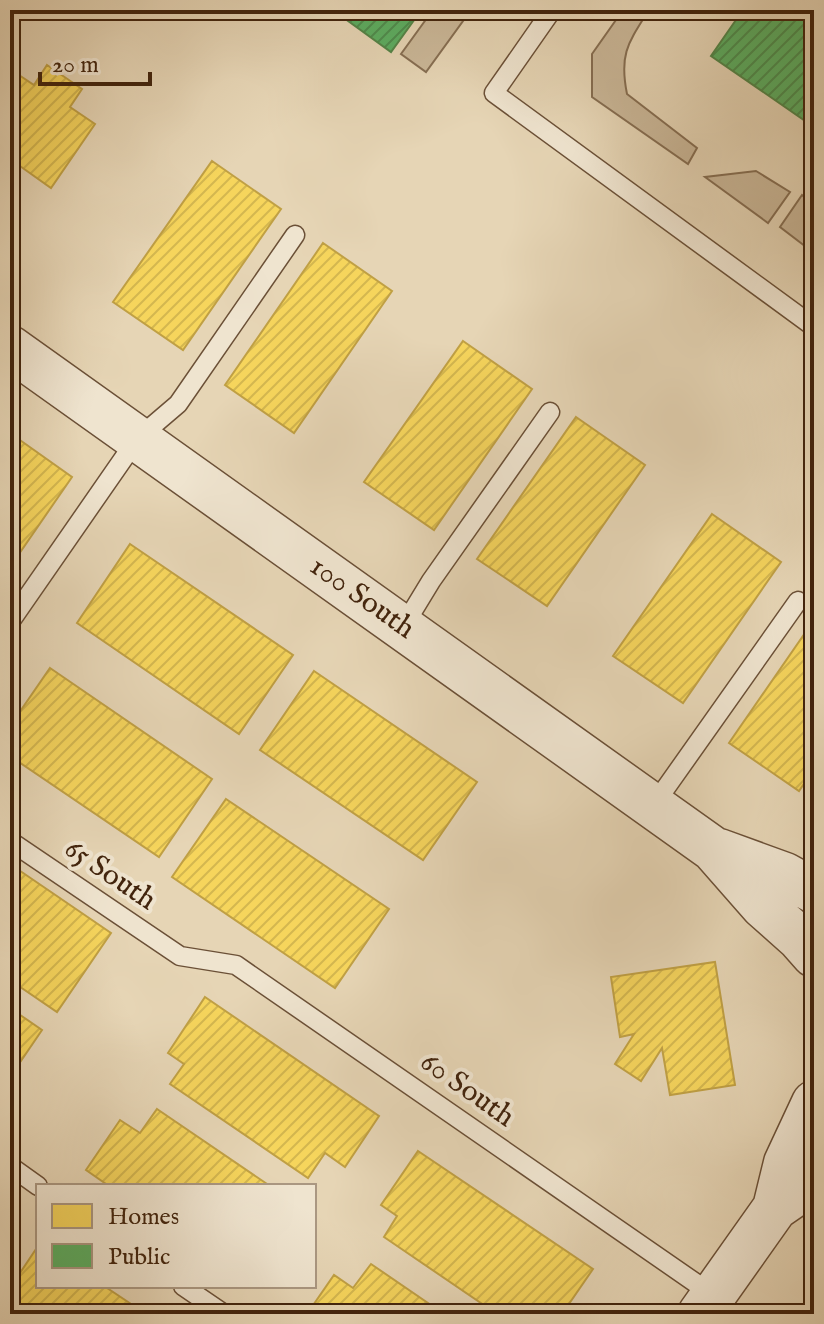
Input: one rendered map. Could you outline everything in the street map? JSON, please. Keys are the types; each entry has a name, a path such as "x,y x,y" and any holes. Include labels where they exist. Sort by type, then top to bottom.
{"street":[{"name":"100 South","path":"10,348 713,849 763,906 814,955"},
{"name":"100 South","path":"713,849 785,875 814,891"},
{"path":"775,1208 786,1163 814,1103"},
{"path":"707,1304 775,1208 814,1181"}],"lane":[{"path":"552,10 494,93 814,327"},
{"path":"10,622 137,439 178,404 295,235"},
{"path":"403,627 431,581 550,412"},
{"path":"653,806 798,601"},
{"name":"65 South","path":"10,841 180,956"},
{"name":"60 South","path":"180,956 236,965 707,1304"},
{"path":"10,1166 36,1185"},
{"path":"186,1288 224,1314"}],"shaded area":[{"path":"416,10 471,10 426,72 401,54 427,18"},
{"path":"623,10 649,10 627,49 624,69 627,94 697,148 688,164 592,97 592,54"},
{"path":"756,171 790,192 768,223 705,177"},
{"path":"802,195 814,206 814,253 780,227"}],"building: Homes":[{"path":"47,65 82,89 70,107 95,124 51,188 10,159 15,146 10,143 10,69 34,85"},
{"path":"212,161 281,209 183,350 113,302"},
{"path":"323,243 392,291 294,433 225,385"},
{"path":"463,341 532,389 434,530 364,482"},
{"path":"576,417 645,465 547,606 477,559"},
{"path":"10,433 72,477 10,567"},
{"path":"712,514 781,562 683,703 613,656"},
{"path":"130,544 293,655 239,734 77,623"},
{"path":"814,620 814,769 799,791 729,743"},
{"path":"50,668 212,779 159,857 10,756 10,726"},
{"path":"314,671 477,782 423,860 260,750"},
{"path":"226,799 389,909 335,988 172,877"},
{"path":"10,864 111,933 57,1012 10,980"},
{"path":"715,962 735,1085 670,1095 662,1048 641,1081 615,1064 634,1034 620,1037 611,977"},
{"path":"205,997 379,1116 345,1167 325,1153 308,1178 170,1084 184,1064 168,1053"},
{"path":"10,1008 42,1030 10,1077"},
{"path":"157,1109 267,1184 106,1184 86,1170 120,1120 140,1133"},
{"path":"418,1151 593,1269 562,1314 550,1314 538,1306 533,1314 497,1314 384,1237 397,1216 381,1205"},
{"path":"36,1249 36,1288 107,1288 146,1314 17,1314 20,1309 10,1303 10,1288"},
{"path":"371,1264 444,1314 307,1314 334,1275 353,1288"}],"building: Public":[{"path":"333,10 409,10 417,16 391,52"},
{"path":"728,10 814,10 814,127 711,56 738,17"}]}
